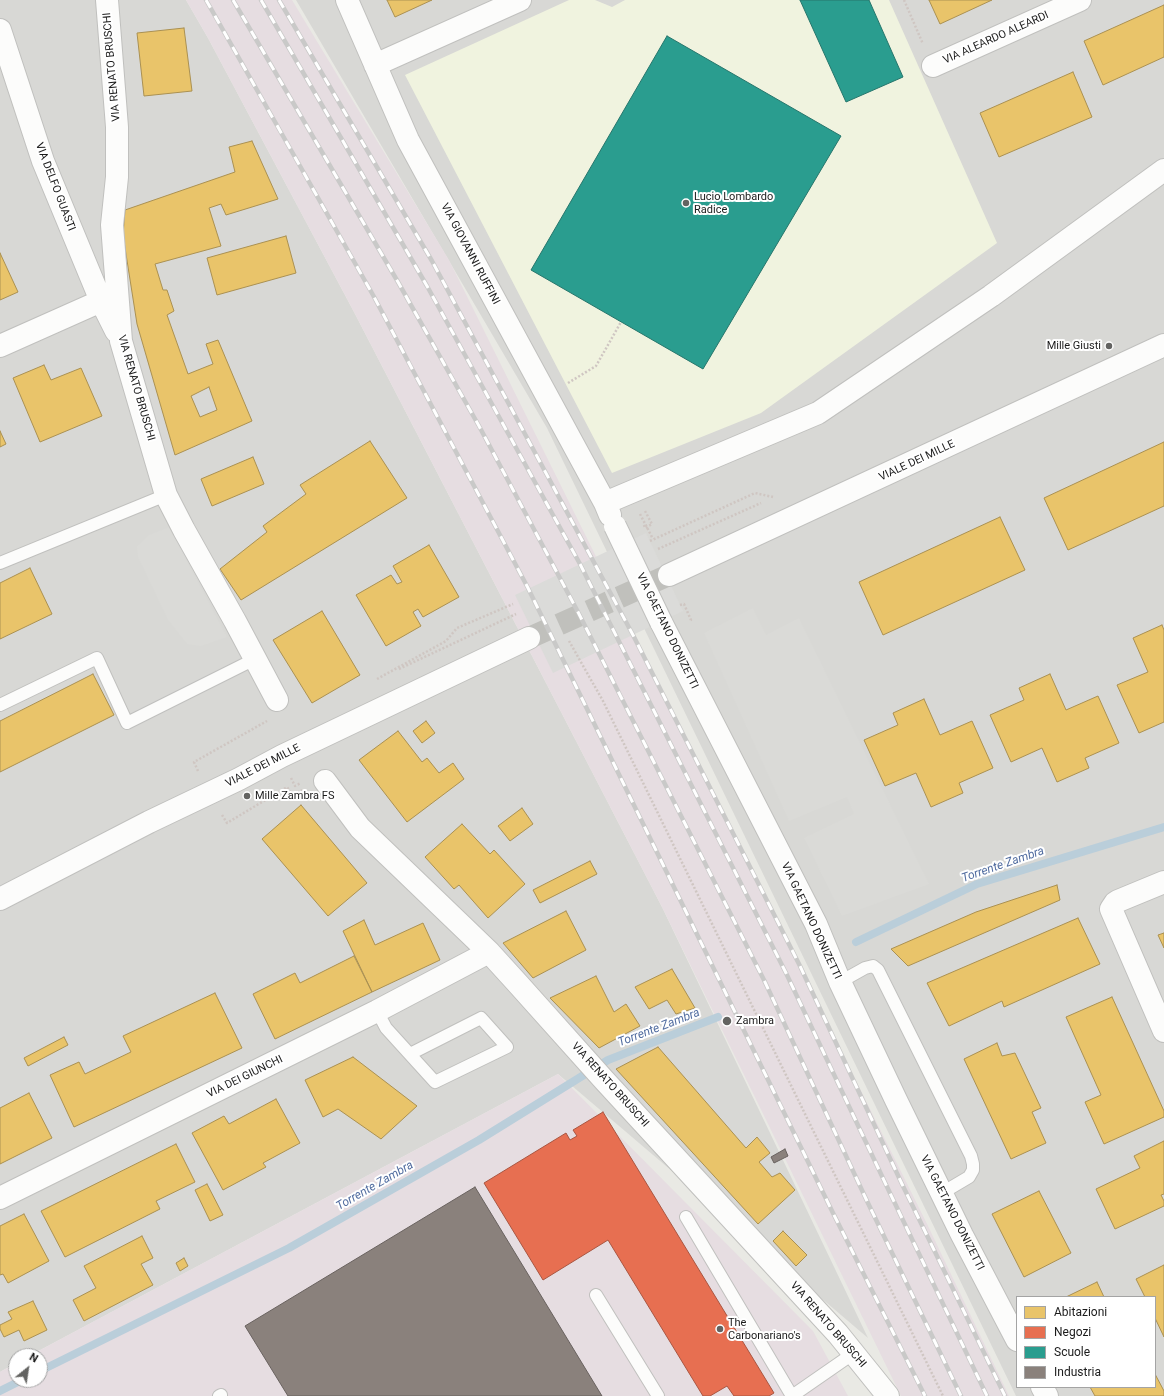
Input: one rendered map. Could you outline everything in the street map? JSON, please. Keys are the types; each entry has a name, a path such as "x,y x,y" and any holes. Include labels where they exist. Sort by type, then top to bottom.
{"street":[{"name":"VIA RENATO BRUSCHI","path":"107,0 117,127 117,176 112,225 120,341 166,495 277,700"},
{"name":"VIA GIOVANNI RUFFINI","path":"347,0 408,140 604,503"},
{"path":"375,65 520,0"},
{"name":"VIA ALEARDO ALEARDI","path":"933,66 1080,0"},
{"name":"VIA DELFO GUASTI","path":"0,30 8,79 101,301 120,341"},
{"path":"604,503 818,413 991,296 1164,170"},
{"path":"0,346 101,301"},
{"name":"VIALE DEI MILLE","path":"669,575 1164,345"},
{"name":"VIA GAETANO DONIZETTI","path":"604,503 661,622 816,924 840,982 942,1193 1016,1338"},
{"name":"VIALE DEI MILLE","path":"0,899 149,822 239,779 282,756 529,638"},
{"name":"VIA RENATO BRUSCHI","path":"325,781 360,828 489,952 604,1080 838,1334 888,1396"},
{"path":"1164,882 1118,901 1111,909 1164,1031"},
{"name":"VIA DEI GIUNCHI","path":"0,1198 377,1011 489,952"}],"lane":[{"path":"0,563 166,495"},
{"path":"0,705 96,658 127,723 254,659"},
{"path":"840,982 865,968 872,966 878,970 971,1156 973,1170 969,1177 942,1193"},
{"path":"377,1011 386,1028 410,1054 436,1082 507,1047 481,1018 410,1054"},
{"path":"686,1217 792,1396 854,1353"},
{"path":"596,1295 658,1396"}],"path":[{"path":"904,0 933,66"},
{"path":"546,396 596,366 621,322"},
{"path":"646,543 755,493 773,497 658,549"},
{"path":"652,524 644,509 639,512 653,539"},
{"path":"512,604 457,628 446,641 377,679 517,614"},
{"path":"569,642 603,701 943,1396"},
{"path":"199,773 194,762 284,712 277,700"},
{"path":"220,811 227,823 287,786 293,796 324,779 325,781"}],"shaded area":[{"path":"0,0 186,0 208,38 354,312 662,907 868,1338 558,1074 44,1348 8,1348 8,1368 0,1372"},
{"path":"186,0 292,0 449,260 929,1228 1009,1396 901,1396 662,907 354,312 208,38"},
{"path":"296,0 1164,0 1164,1396 1016,1396 547,428"},
{"path":"569,0 595,0 612,7 625,0 889,0 997,243 761,413 612,473 405,75"},
{"path":"169,527 227,637 201,646 187,644 168,620 138,557 137,546 149,535"},
{"path":"753,608 766,635 799,618 929,884 842,916 804,838 854,814 847,797 789,821 704,633"},
{"path":"558,1074 813,1331 848,1396 0,1396 0,1372 8,1368 8,1388 48,1388 48,1348 44,1348"}],"pier":[{"path":"646,533 683,611 553,673 515,595"}],"building: Abitazioni":[{"path":"387,0 432,0 395,17"},
{"path":"929,0 992,0 940,24"},
{"path":"1164,5 1164,57 1103,85 1084,41"},
{"path":"184,28 192,91 144,96 137,33"},
{"path":"1073,72 1092,117 999,157 980,113"},
{"path":"252,141 278,199 226,215 221,204 209,208 221,246 155,264 163,290 167,290 174,311 167,315 188,374 213,364 206,344 218,340 252,421 175,455 137,324 123,235 125,210 235,172 229,147","holes":["209,387 217,410 200,417 191,396"]},
{"path":"286,236 296,273 217,295 207,258"},
{"path":"0,253 18,292 0,300"},
{"path":"44,365 51,380 81,368 102,416 40,442 13,378"},
{"path":"0,431 6,444 0,447"},
{"path":"370,441 407,498 241,600 220,569 267,532 263,526 306,494 300,485"},
{"path":"1164,442 1164,506 1068,550 1044,498"},
{"path":"253,457 264,484 212,506 201,479"},
{"path":"1000,517 1025,570 883,635 859,582"},
{"path":"429,545 459,597 423,617 418,609 413,612 421,626 386,646 356,595 391,575 397,584 402,582 393,566"},
{"path":"30,568 52,614 0,639 0,583"},
{"path":"322,611 360,675 312,703 273,640"},
{"path":"1162,625 1164,630 1164,722 1139,733 1117,685 1148,672 1133,638"},
{"path":"93,674 114,715 0,772 0,721"},
{"path":"1050,674 1066,710 1098,696 1119,743 1085,758 1089,768 1057,782 1042,748 1011,762 990,715 1024,700 1019,688"},
{"path":"924,699 940,735 972,721 993,768 959,783 963,793 931,807 916,773 885,786 864,740 898,725 893,713"},
{"path":"426,721 435,733 422,743 413,731"},
{"path":"398,731 422,762 427,758 439,773 453,763 464,779 407,822 359,760"},
{"path":"301,805 367,883 328,916 262,839"},
{"path":"522,808 533,824 510,841 498,826"},
{"path":"462,824 490,854 494,850 525,884 488,918 459,885 454,889 425,857"},
{"path":"590,861 597,874 540,903 533,890"},
{"path":"1057,885 1060,900 908,966 891,949 976,912"},
{"path":"566,911 586,950 533,978 503,943"},
{"path":"1078,918 1100,964 1004,1007 1002,1001 949,1026 927,983"},
{"path":"364,920 375,945 423,923 440,960 372,992 343,931"},
{"path":"1164,933 1164,948 1158,935"},
{"path":"354,956 372,992 275,1039 253,994 295,973 300,983"},
{"path":"672,969 695,1008 676,1014 667,1000 649,1009 635,987"},
{"path":"596,976 614,1012 626,1004 640,1026 599,1048 550,998"},
{"path":"215,993 242,1048 74,1127 50,1075 79,1062 85,1074 131,1052 123,1036"},
{"path":"1112,997 1164,1111 1164,1117 1104,1144 1085,1102 1101,1095 1066,1017"},
{"path":"64,1037 68,1045 28,1066 24,1058"},
{"path":"997,1043 1002,1056 1015,1053 1041,1108 1032,1112 1046,1143 1011,1159 964,1059"},
{"path":"658,1047 746,1148 757,1137 770,1153 759,1162 772,1177 780,1173 795,1190 758,1224 616,1069"},
{"path":"353,1057 417,1106 381,1139 338,1109 323,1117 305,1080"},
{"path":"29,1093 52,1138 0,1164 0,1108"},
{"path":"276,1099 300,1143 263,1163 266,1167 223,1190 192,1133 224,1116 229,1124"},
{"path":"1164,1141 1164,1194 1161,1195 1164,1201 1164,1206 1115,1229 1096,1189 1140,1168 1134,1156"},
{"path":"176,1144 195,1182 156,1201 160,1209 65,1257 41,1211"},
{"path":"207,1184 223,1215 210,1221 195,1190"},
{"path":"1039,1191 1071,1253 1024,1277 992,1214"},
{"path":"24,1214 49,1261 8,1283 3,1274 0,1275 0,1226"},
{"path":"783,1231 807,1255 796,1266 773,1241"},
{"path":"142,1236 153,1258 141,1264 153,1285 84,1321 73,1300 96,1288 84,1266"},
{"path":"184,1258 188,1266 180,1271 176,1263"},
{"path":"1164,1265 1164,1337 1156,1320 1156,1296 1144,1296 1136,1279"},
{"path":"1097,1282 1104,1296 1068,1296"},
{"path":"33,1301 47,1330 24,1341 19,1330 4,1337 0,1329 0,1325 12,1319 8,1312"},
{"path":"1156,1376 1164,1391 1164,1396 1095,1396 1091,1388 1156,1388"}],"building: Negozi":[{"path":"603,1112 774,1393 769,1396 734,1396 727,1386 710,1396 703,1396 608,1240 543,1280 484,1183 566,1133 570,1140 577,1136 573,1130"}],"building: Scuole":[{"path":"800,0 869,0 903,77 846,102"},
{"name":"Lucio Lombardo Radice","path":"667,36 841,136 703,369 531,270"}],"building: Industria":[{"path":"785,1149 788,1156 774,1163 771,1157"},
{"path":"475,1187 602,1396 288,1396 245,1326"}],"waterway":[{"name":"Torrente Zambra","path":"856,942 977,884 1164,827"},
{"name":"Torrente Zambra","path":"48,1367 289,1248 479,1140 608,1060 718,1017"},
{"name":"Torrente Zambra","path":"0,1391 8,1387"}],"tunnel":[{"path":"529,638 669,575"}],"railway":[{"path":"206,0 373,295 528,588 833,1213 925,1396"},
{"path":"233,0 398,282 479,426 578,612 764,980 867,1201 961,1396"},
{"path":"261,0 427,286 580,564 786,973 987,1396"},
{"path":"279,0 432,261 633,635 800,966 902,1184 1005,1396"}],"place":[{"name":"Lucio Lombardo Radice","path":"686,203"},
{"name":"Mille Giusti","path":"1109,346"},
{"name":"Mille Zambra FS","path":"247,796"},
{"name":"Zambra","path":"727,1021"},
{"name":"The Carbonariano's","path":"720,1329"}]}
